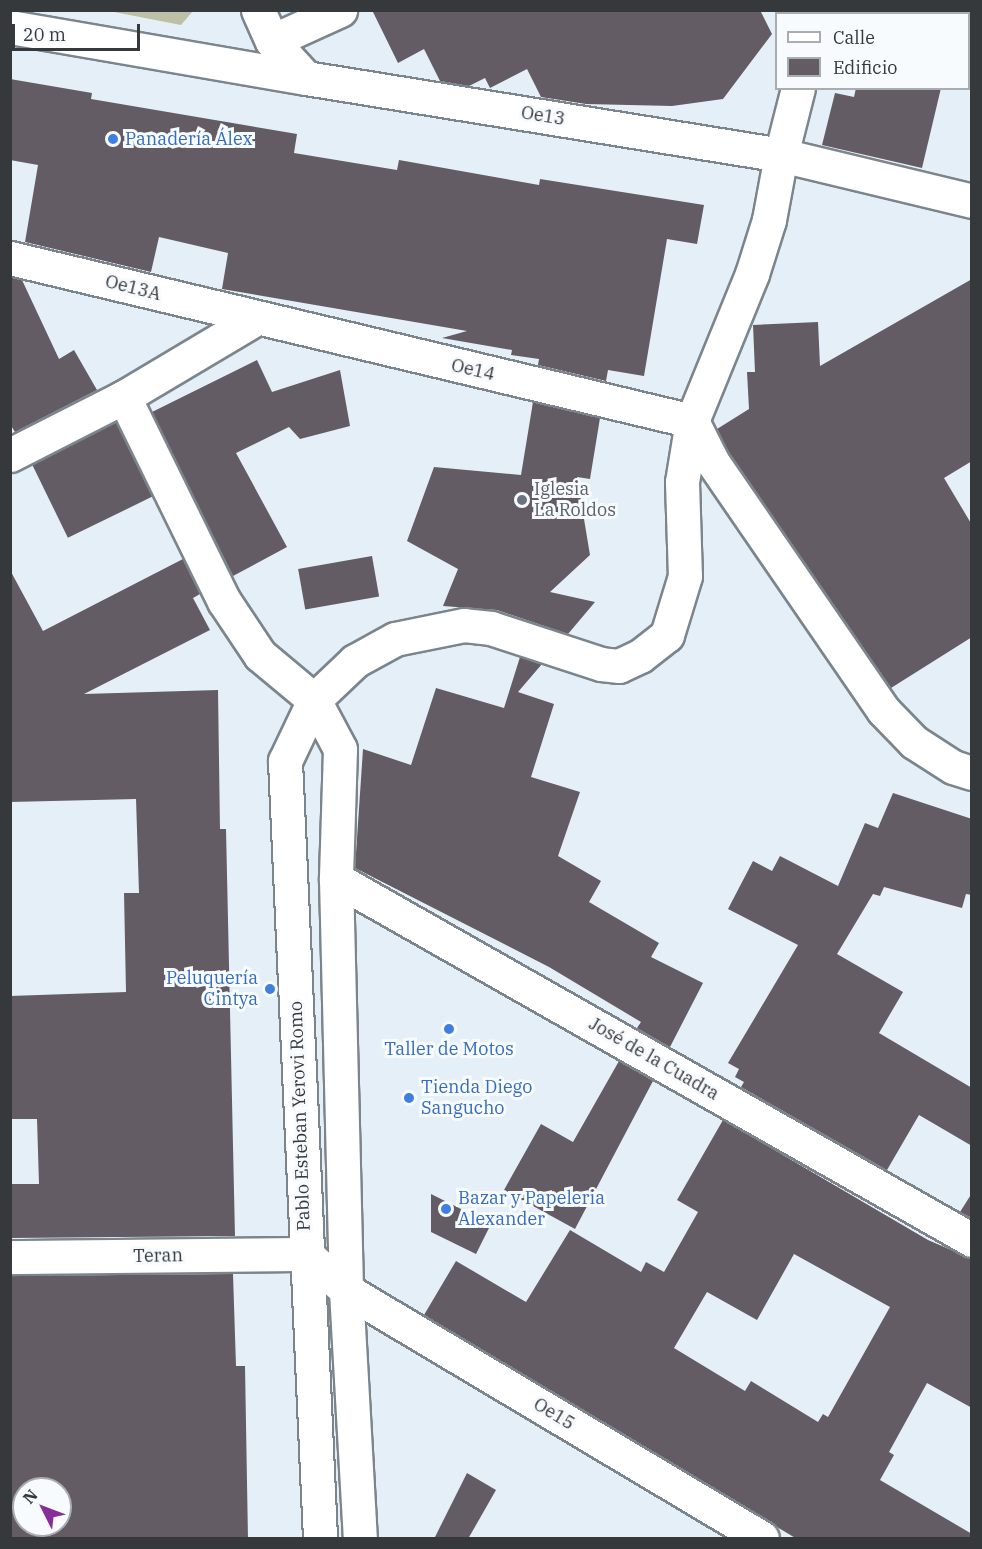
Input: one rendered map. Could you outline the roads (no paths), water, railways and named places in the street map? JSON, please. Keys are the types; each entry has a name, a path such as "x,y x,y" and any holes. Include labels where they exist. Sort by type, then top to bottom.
{"street":[{"path":"258,10 272,41 306,78"},
{"path":"272,41 340,10"},
{"name":"Oe13","path":"10,27 306,78 781,155 972,201"},
{"name":"Pablo Esteban Yerovi Romo","path":"320,1539 285,761 314,700 355,661 381,645 464,625 500,630 610,665 626,663 654,647 671,628 685,576 682,482 692,421 752,274 768,220 797,90"},
{"name":"Oe13A","path":"10,258 255,319"},
{"path":"10,455 124,397 255,319"},
{"name":"Oe14","path":"255,319 692,421"},
{"path":"124,397 224,601 260,655 314,700 340,749 336,879 346,1290 360,1539"},
{"path":"692,421 712,460 883,710 914,742 953,767 972,773"},
{"name":"José de la Cuadra","path":"336,879 972,1240"},
{"name":"Teran","path":"10,1257 306,1254"},
{"name":"Oe15","path":"306,1254 346,1290 762,1539"}],"place":[{"name":"Panadería Álex","path":"113,139"},
{"name":"Iglesia La Roldos","path":"522,500"},
{"name":"Peluquería Cintya","path":"270,989"},
{"name":"Taller de Motos","path":"449,1029"},
{"name":"Tienda Diego Sangucho","path":"409,1098"},
{"name":"Bazar y Papeleria Alexander","path":"446,1209"}]}
